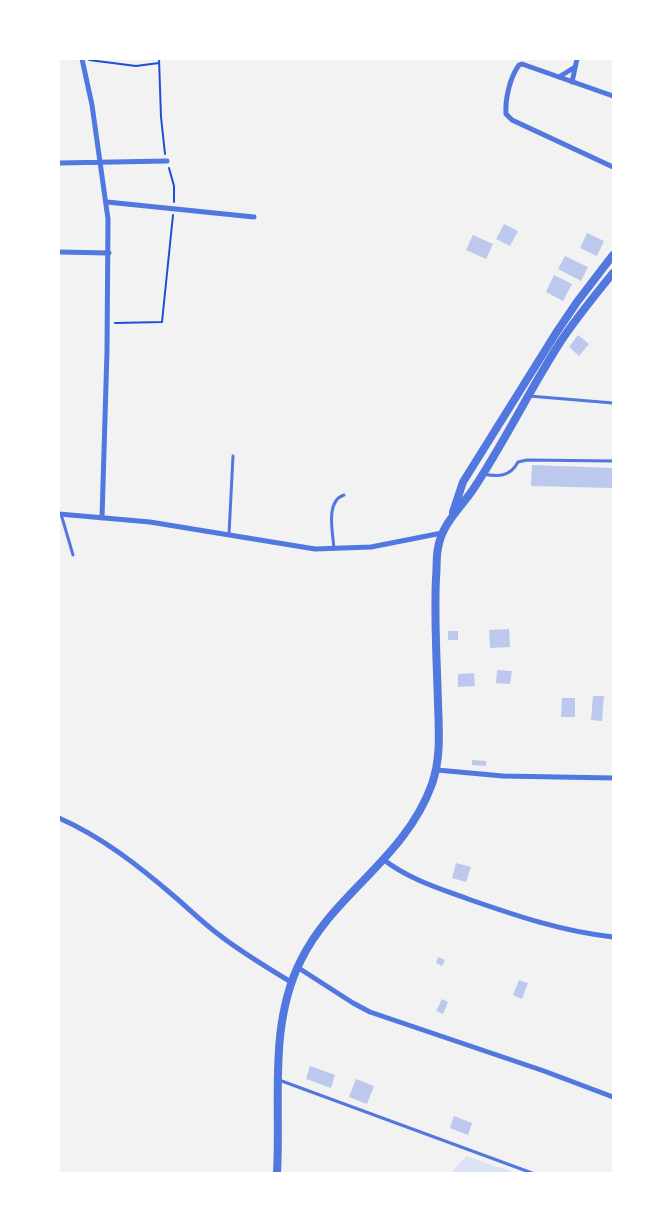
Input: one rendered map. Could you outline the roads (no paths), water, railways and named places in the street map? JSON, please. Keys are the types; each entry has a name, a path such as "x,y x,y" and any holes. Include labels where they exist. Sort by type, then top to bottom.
{"street":[{"path":"81,59 107,202 109,253 102,518"},
{"path":"532,67 533,59"},
{"path":"572,82 577,59"},
{"path":"613,96 522,64 516,68 505,105 506,114 512,120 613,167"},
{"path":"559,77 575,67"},
{"path":"59,163 167,161"},
{"path":"107,202 254,217"},
{"path":"59,252 109,253"},
{"path":"277,1173 281,1028 297,967 311,942 328,920 384,860 408,831 424,804 437,770 439,726 435,602 438,551 442,533 451,517 463,482 556,333 613,255"},
{"path":"451,517 463,503 482,474 563,338 613,273"},
{"path":"60,514 150,522 300,547 334,550 371,547 442,533"},
{"path":"437,770 503,776 613,778"},
{"path":"59,818 82,828 103,841 152,878 218,934 292,982"},
{"path":"384,860 400,872 420,882 525,919 581,933 613,937"},
{"path":"297,967 370,1012 544,1071 613,1097"}],"lane":[{"path":"529,396 613,403"},
{"path":"229,535 233,456"},
{"path":"482,474 496,477 503,476 515,468 518,462 527,460 613,461"},
{"path":"334,550 333,508 336,499 344,495"},
{"path":"60,514 73,555"},
{"path":"279,1080 532,1173"}]}
